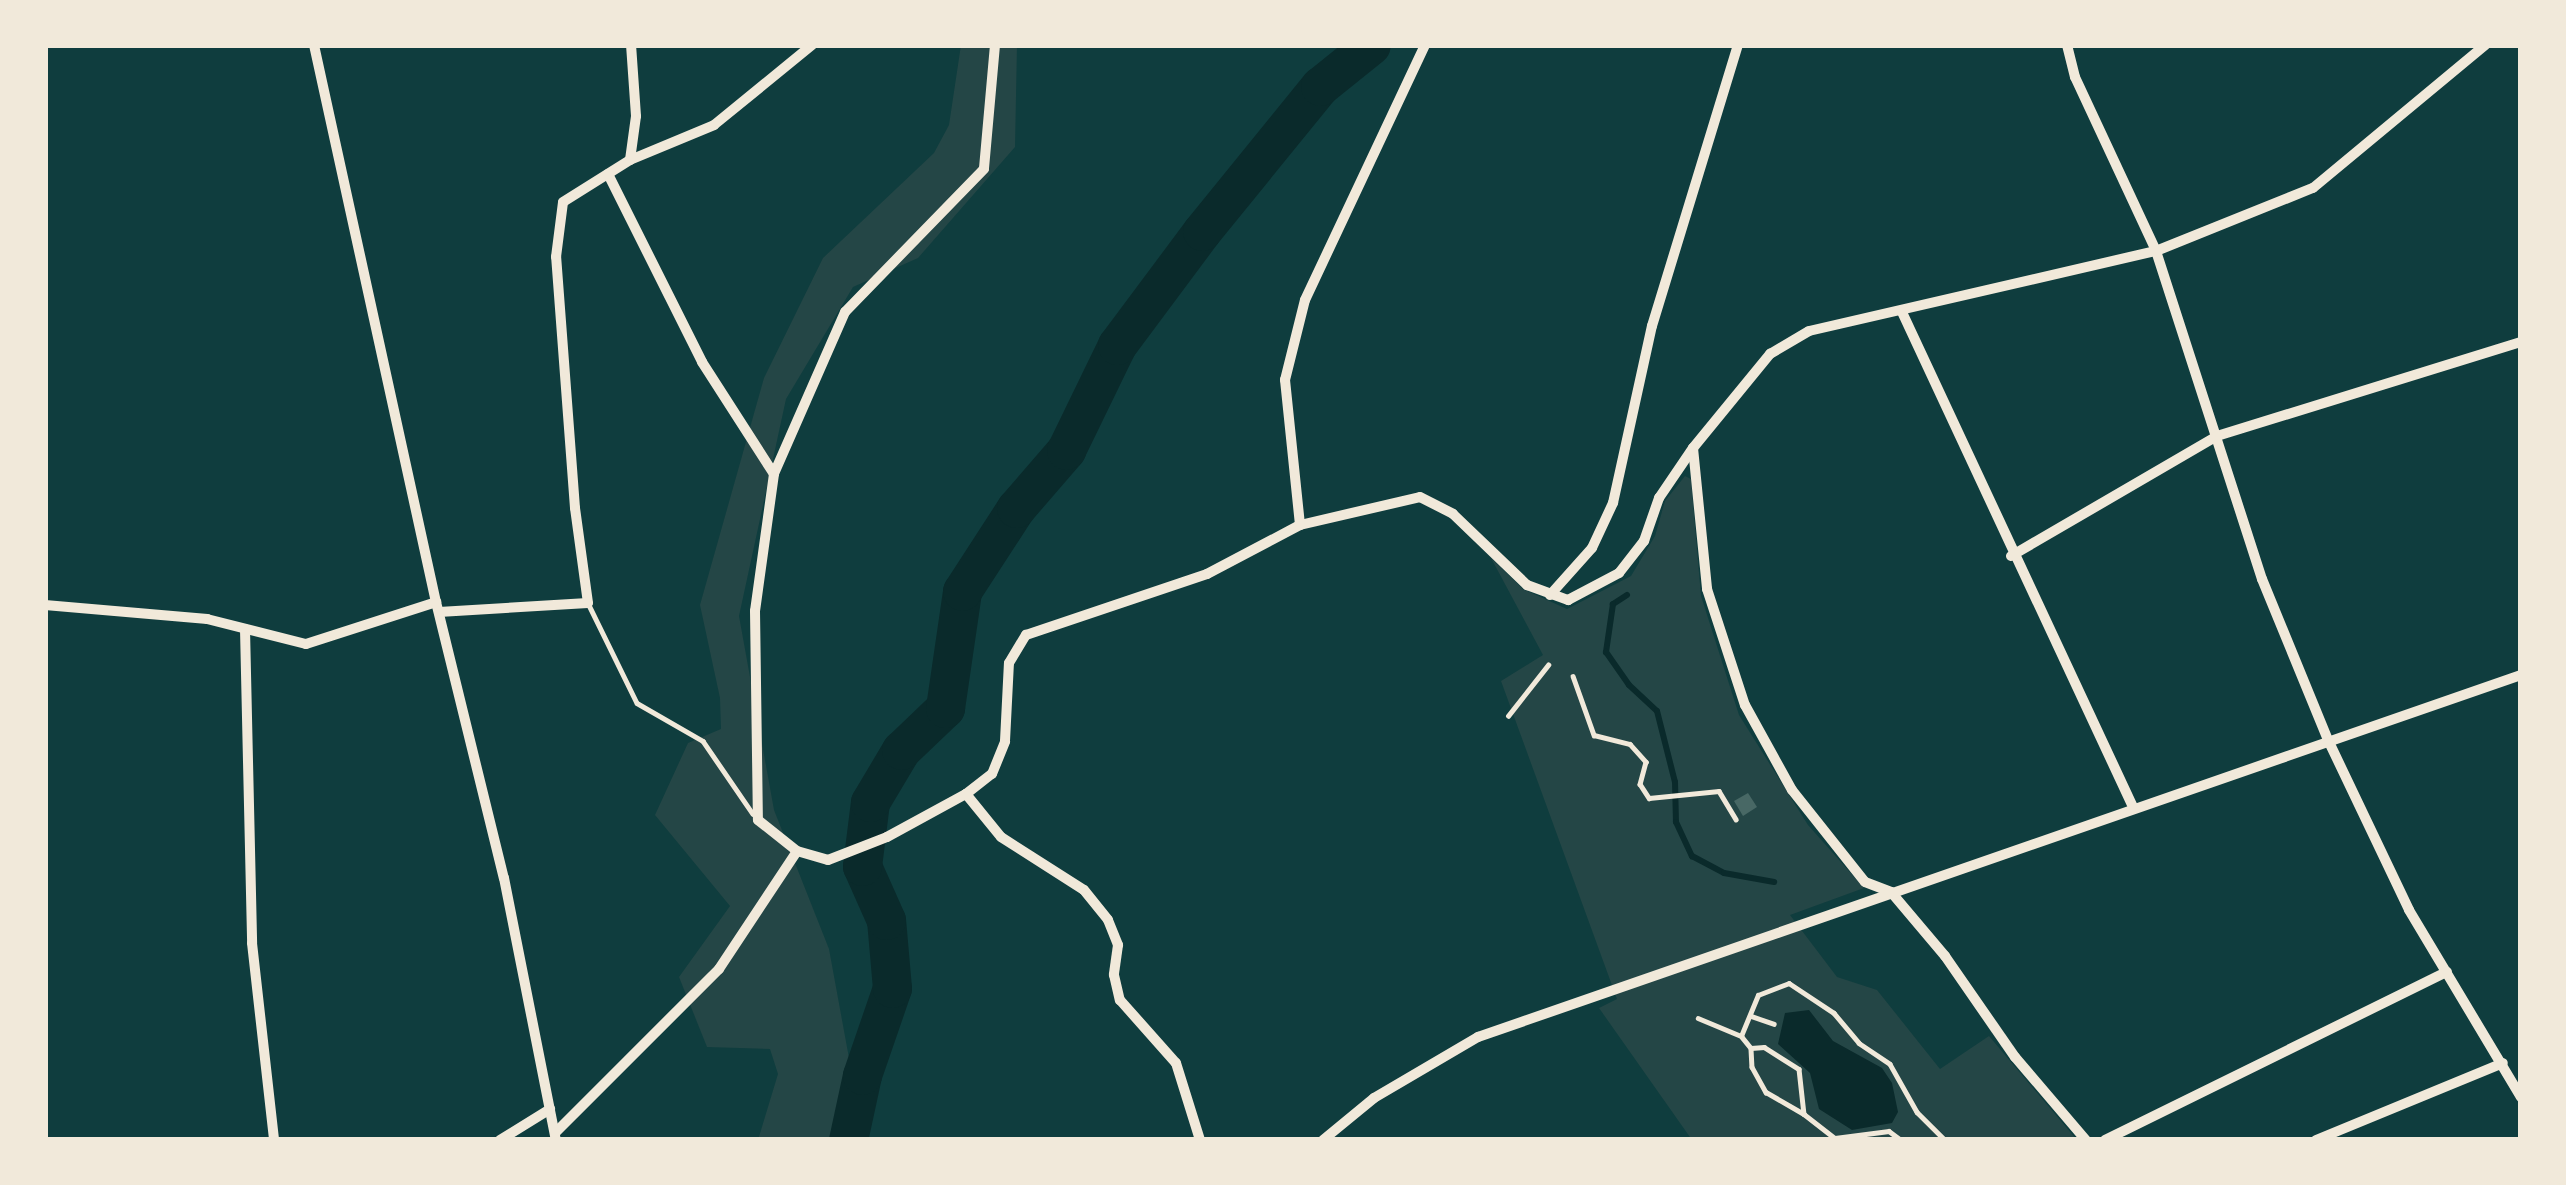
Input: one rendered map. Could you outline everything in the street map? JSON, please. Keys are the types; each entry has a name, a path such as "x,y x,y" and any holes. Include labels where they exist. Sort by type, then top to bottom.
{"street":[{"path":"314,45 438,607 504,878 556,1136"},
{"path":"630,160 636,116 631,45"},
{"path":"45,605 207,619 306,644 438,607 588,603 575,508 556,257 562,202 630,160 714,124 812,45"},
{"path":"995,45 984,169 845,312 775,474 754,611 758,820 797,851 828,860 887,837 966,794 992,773 1005,741 1009,663 1026,635 1207,574 1300,525 1420,497 1453,514 1527,585 1568,600 1619,573 1644,541 1659,498 1693,448 1770,354 1809,331 2156,251 2313,188 2485,45"},
{"path":"1300,525 1285,380 1305,300 1425,45"},
{"path":"1550,596 1592,548 1613,503 1652,326 1738,45"},
{"path":"2067,45 2075,77 2156,251 2262,579 2330,742 2409,910 2503,1063 2516,1075 2521,1097"},
{"path":"608,174 702,362 775,474"},
{"path":"1902,312 2011,556 2134,809"},
{"path":"2011,556 2217,436 2521,342"},
{"path":"1693,448 1706,590 1745,705 1792,790 1865,882 1891,892 1945,956 2015,1058 2086,1140"},
{"path":"245,629 252,943 274,1140"},
{"path":"1323,1140 1374,1098 1478,1037 2521,675"},
{"path":"966,794 1000,837 1042,858 1084,890 1108,920 1118,945 1114,975 1120,1000 1176,1063 1200,1140"},
{"path":"556,1136 719,969 797,851"},
{"path":"2105,1140 2447,972"},
{"path":"2316,1140 2503,1063"},
{"path":"500,1140 550,1109"}],"lane":[{"path":"588,603 637,703 703,741 758,820"}],"path":[{"path":"1508,716 1548,664"},
{"path":"1573,676 1594,735 1630,744 1646,762 1640,784 1649,798 1719,791 1736,819"},
{"path":"1741,1036 1758,995 1789,983 1834,1013 1859,1042 1890,1064 1917,1112 1945,1140"},
{"path":"1750,1016 1774,1024"},
{"path":"1698,1018 1741,1036 1751,1048 1752,1067 1766,1092 1835,1138 1888,1132 1901,1140"},
{"path":"1751,1048 1764,1047 1799,1069 1804,1114"}],"shaded area":[{"path":"961,45 1017,45 1015,147 918,258 853,287 786,399 739,616 774,810 829,949 851,1069 847,1140 758,1140 778,1074 770,1049 707,1047 679,977 730,906 655,815 688,743 721,729 720,698 700,605 764,378 823,258 934,153 949,125"},
{"path":"1685,476 1691,479 1701,596 1739,715 1808,825 1864,888 1790,915 1837,977 1877,990 1940,1069 1989,1036 2077,1140 1692,1140 1599,1008 1617,999 1501,681 1543,655 1491,558 1523,589 1567,609 1631,576 1655,536 1665,501"},
{"path":"1809,1010 1833,1041 1882,1068 1892,1083 1898,1112 1892,1123 1852,1130 1819,1109 1810,1073 1778,1044 1785,1013"}],"building":[{"path":"1748,793 1757,807 1743,816 1734,801"}],"waterway":[{"path":"848,1140 862,1075 892,988 886,920 862,866 870,802 901,750 945,708 962,591 1016,508 1066,450 1117,345 1202,231 1320,86 1371,45"},
{"path":"1627,595 1613,604 1606,652 1629,685 1657,711 1675,782 1676,822 1692,856 1724,873 1774,882"}]}
